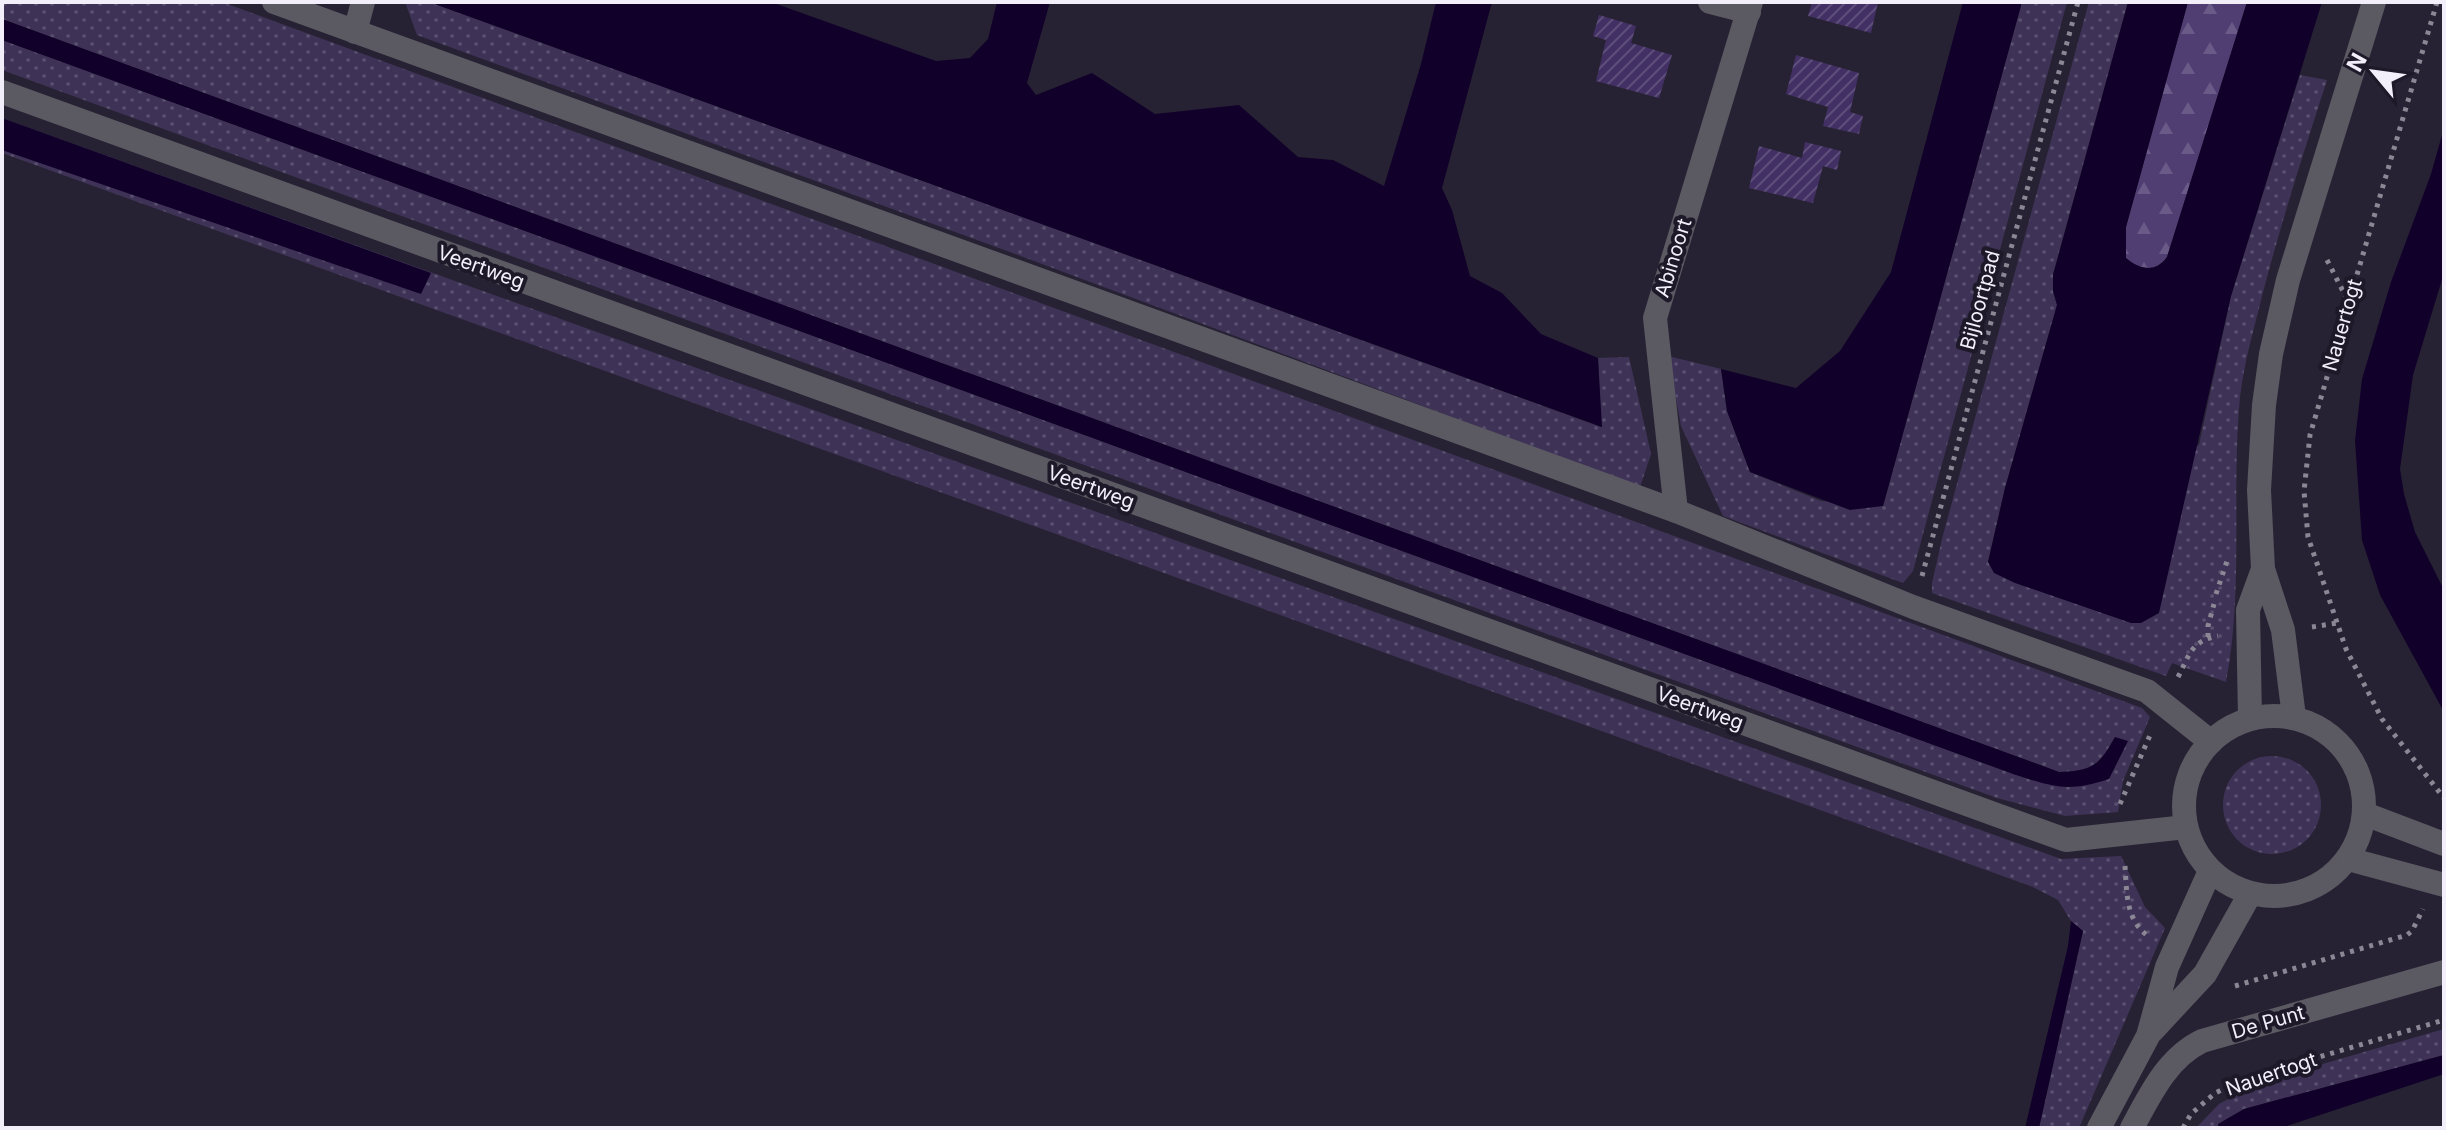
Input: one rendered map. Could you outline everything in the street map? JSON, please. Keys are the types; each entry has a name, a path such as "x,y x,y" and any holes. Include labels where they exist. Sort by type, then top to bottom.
{"street":[{"path":"274,2 1676,511 1913,607 2147,691 2211,742"},
{"path":"355,32 363,2"},
{"name":"Abinoort","path":"1676,511 1655,318 1750,7 1710,2"},
{"path":"2294,717 2283,630 2263,569 2259,490 2261,431 2271,354 2288,280 2374,2"},
{"name":"Veertweg","path":"2,92 2066,840 2186,827"},
{"path":"2250,718 2248,610 2263,569"},
{"path":"2272,715 2294,717 2324,731 2348,752 2359,771 2365,814 2361,835 2348,859 2329,879 2311,890 2291,896 2270,897 2235,888 2210,871 2191,843 2184,804 2196,760 2211,742 2229,728 2250,718 2272,715"},
{"path":"2365,814 2444,844"},
{"path":"2348,859 2438,883"},
{"path":"2099,1128 2148,1036 2167,967 2210,871"},
{"path":"2148,1036 2205,974 2250,894"},
{"name":"De Punt","path":"2132,1128 2153,1090 2186,1049 2202,1041 2444,972"}],"path":[{"name":"Bijloortpad","path":"1913,607 2078,2"},
{"name":"Nauertogt","path":"2437,2 2310,435 2304,491 2308,537 2346,649 2382,719 2444,798"},
{"path":"2350,953 2400,938 2412,931 2438,883"},
{"name":"Nauertogt","path":"2183,1128 2191,1114 2215,1093 2248,1078 2444,1020"}],"shaded area":[{"path":"2,2 222,2 2142,708 2150,717 2123,781 2118,812 2065,816 1997,798 2,70 2,40 2016,775 2109,779 2115,737 2104,755 2093,765 2059,772 2,19"},
{"path":"405,2 429,2 1601,427 1598,358 1629,357 1651,454 1640,487 417,35"},
{"path":"429,2 771,2 936,61 970,58 988,39 997,2 1050,2 1027,83 1036,95 1092,73 1155,114 1239,105 1298,157 1333,160 1384,186 1421,64 1436,2 1492,2 1442,188 1452,210 1470,276 1502,293 1541,334 1598,358 1602,427"},
{"path":"1963,2 2022,2 1883,506 1850,510 1750,472 1727,411 1721,369 1796,388 1840,351 1891,272"},
{"path":"2022,2 2067,2 1913,571 1903,583 1723,516 1681,426 1668,356 1721,369 1727,411 1750,472 1821,501 1883,506"},
{"path":"2089,2 2128,2 2053,274 2057,305 2005,488 1988,562 2199,445 2231,296 2300,75 2327,80 2277,241 2242,384 2238,432 2235,611 2226,682 2172,663 2166,676 1932,593 1943,535"},
{"path":"2128,2 2188,2 2126,227 2126,258 2137,265 2153,268 2167,257 2247,2 2322,2 2231,296 2159,613 2141,623 2131,623 2015,583 1994,573 1988,562 2005,488 2057,305 2053,275"},
{"path":"2,19 2059,772 2093,765 2104,755 2115,737 2128,741 2109,779 2083,786 2062,787 2016,775 2,40"},
{"path":"2,118 2061,859 2121,856 2145,907 2165,928 2079,1128 2039,1128 2083,931 2071,921 2058,900 2033,887 2,153"},
{"path":"2,118 431,273 421,294 2,150"},
{"path":"2444,128 2444,273 2413,375 2400,469 2415,532 2444,590 2444,712 2380,595 2362,540 2355,441 2362,379 2391,282 2431,174"},
{"path":"2272,756 2291,760 2307,770 2317,786 2321,805 2317,824 2307,840 2291,850 2272,854 2253,850 2237,840 2227,824 2223,805 2227,786 2237,770 2253,760"},
{"path":"2071,921 2083,931 2039,1128 2025,1128 2068,946"},
{"path":"2444,1029 2444,1055 2244,1109 2219,1124 2218,1128 2196,1128 2219,1104 2260,1082"},
{"path":"2444,1055 2444,1074 2281,1128 2218,1128 2218,1124 2244,1109"}],"green space":[{"path":"2188,2 2247,2 2167,257 2158,266 2147,268 2126,258 2126,227"}],"building":[{"path":"1812,2 1878,2 1871,33 1808,16"},
{"path":"1599,15 1636,26 1631,43 1672,55 1659,98 1596,81 1606,40 1593,36"},
{"path":"1796,55 1859,73 1850,112 1863,116 1859,134 1823,126 1828,107 1786,94"},
{"path":"1805,142 1841,151 1837,170 1823,166 1813,203 1749,188 1759,146 1802,158"}]}
